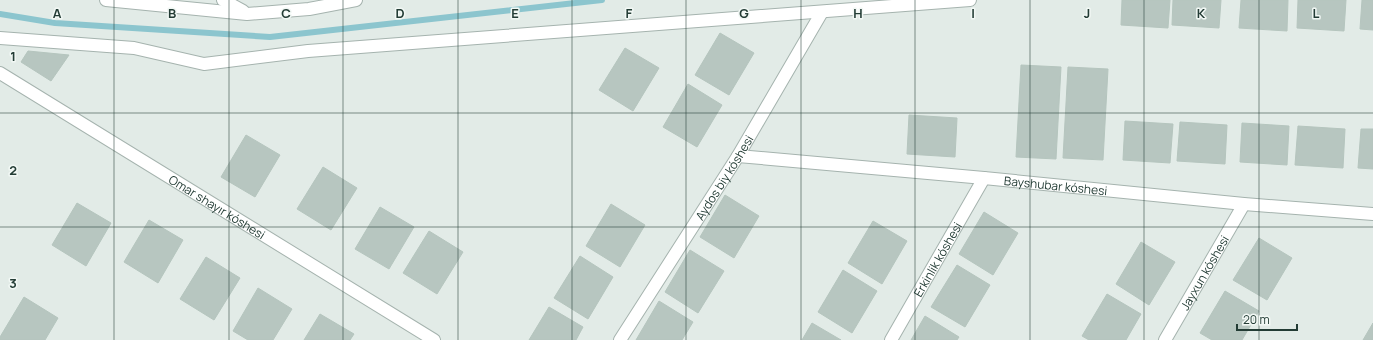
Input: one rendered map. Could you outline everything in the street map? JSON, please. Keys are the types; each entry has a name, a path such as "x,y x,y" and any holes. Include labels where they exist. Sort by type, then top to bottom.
{"street":[{"path":"106,0 248,14 310,9 356,0"},
{"path":"223,0 248,14"},
{"path":"0,38 134,48 204,64 308,51 970,0"},
{"name":"Aydos biy kóshesi","path":"620,340 738,156 822,12"},
{"name":"Omar shayır kóshesi","path":"0,73 434,340"},
{"name":"Bayshubar kóshesi","path":"738,156 984,178 1244,204 1373,214"},
{"name":"Erkinlik kóshesi","path":"891,340 984,178"},
{"name":"Jayxun kóshesi","path":"1164,340 1244,204"}],"building":[{"path":"1122,0 1170,0 1168,28 1121,25"},
{"path":"1173,0 1221,0 1219,28 1172,25"},
{"path":"1241,0 1288,0 1287,31 1239,28"},
{"path":"1298,0 1346,0 1344,31 1297,28"},
{"path":"1362,0 1373,0 1373,30 1360,29"},
{"path":"720,33 754,53 729,95 695,75"},
{"path":"625,48 659,68 633,111 599,90"},
{"path":"28,51 69,55 51,81 21,62"},
{"path":"1021,65 1061,67 1056,159 1016,157"},
{"path":"1068,67 1108,69 1103,160 1063,158"},
{"path":"688,84 722,105 697,147 663,127"},
{"path":"909,115 957,118 955,157 907,154"},
{"path":"1125,121 1173,124 1170,163 1123,160"},
{"path":"1180,122 1227,125 1225,164 1177,161"},
{"path":"1242,123 1289,126 1287,165 1240,162"},
{"path":"1298,126 1345,129 1343,168 1295,165"},
{"path":"1361,129 1373,129 1373,169 1358,168"},
{"path":"246,135 280,155 255,197 221,177"},
{"path":"323,167 357,188 331,230 297,209"},
{"path":"725,195 759,216 734,258 700,237"},
{"path":"77,203 111,223 86,266 52,245"},
{"path":"611,204 645,225 620,267 586,246"},
{"path":"380,207 414,227 389,269 355,249"},
{"path":"984,212 1018,233 993,275 959,254"},
{"path":"149,220 183,240 158,283 124,262"},
{"path":"873,221 907,241 882,284 848,263"},
{"path":"429,231 463,252 437,294 403,273"},
{"path":"1259,238 1292,258 1267,300 1233,280"},
{"path":"1141,242 1175,262 1149,305 1116,284"},
{"path":"690,250 724,271 698,313 665,292"},
{"path":"580,256 613,277 588,319 554,298"},
{"path":"206,257 240,278 214,320 180,299"},
{"path":"957,265 990,285 965,327 931,307"},
{"path":"843,270 877,291 852,333 818,312"},
{"path":"258,288 292,309 273,340 248,340 233,331"},
{"path":"1225,291 1259,311 1242,340 1212,340 1200,333"},
{"path":"1107,294 1141,314 1126,340 1089,340 1082,336"},
{"path":"24,297 58,318 45,340 0,340 0,337"},
{"path":"659,301 693,322 682,340 636,340"},
{"path":"549,307 583,327 576,340 529,340"},
{"path":"320,314 354,334 350,340 304,340"},
{"path":"925,316 959,337 957,340 911,340"},
{"path":"812,323 841,340 802,340"},
{"path":"1373,323 1373,340 1363,340"}],"waterway":[{"path":"0,14 55,23 270,37 602,0"}]}
